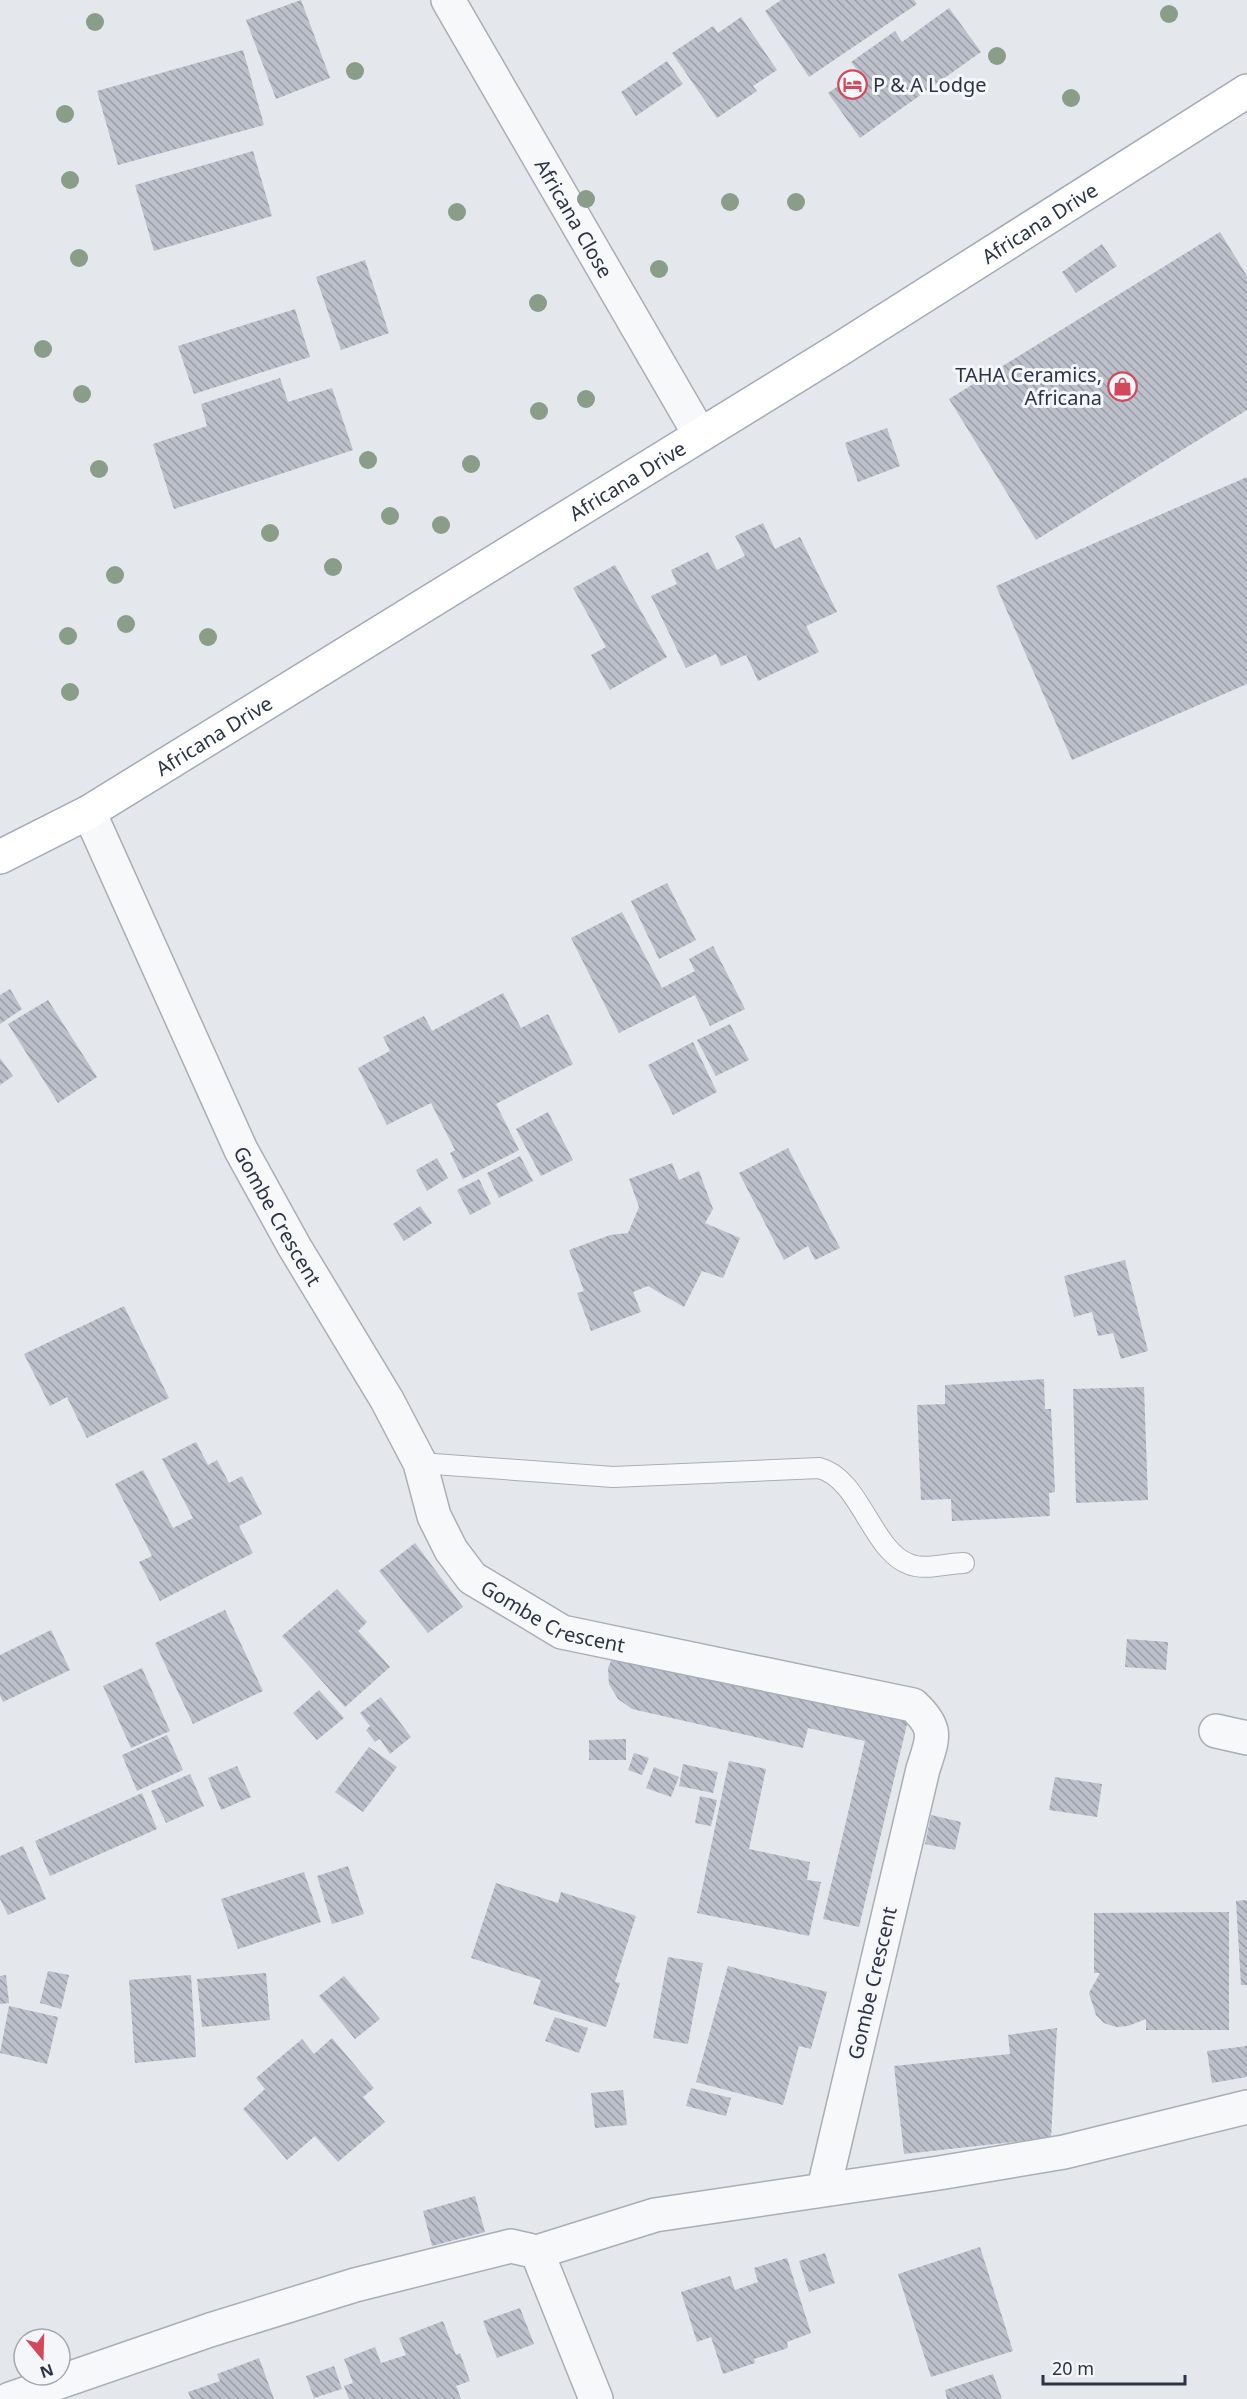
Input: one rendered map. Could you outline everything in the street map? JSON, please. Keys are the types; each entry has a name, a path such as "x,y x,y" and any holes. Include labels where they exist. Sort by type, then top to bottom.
{"main road":[{"name":"Africana Drive","path":"0,857 89,812 700,435 1247,91"}],"street":[{"name":"Africana Close","path":"448,0 700,435"},
{"name":"Gombe Crescent","path":"89,812 241,1150 294,1246 387,1400 420,1463 434,1516 451,1550 472,1578 562,1632 913,1705 929,1721 933,1738 923,1769 824,2188"},
{"path":"1216,1731 1247,1738"},
{"path":"10,2399 210,2330 355,2285 512,2246 537,2252 655,2215 1064,2152 1247,2107"},
{"path":"537,2252 596,2399"}],"lane":[{"path":"420,1463 613,1477 819,1468 829,1470 846,1485 885,1544 907,1564 924,1567 964,1563"}],"building":[{"path":"301,0 330,78 276,99 246,20"},
{"path":"781,0 914,0 917,4 809,77 765,11"},
{"path":"949,8 981,52 860,138 828,93 859,72 851,62 895,31 902,42"},
{"path":"741,17 777,70 753,86 757,91 717,118 672,53 713,26 718,33"},
{"path":"243,50 264,125 118,165 97,91"},
{"path":"667,61 683,84 636,116 621,92"},
{"path":"253,151 272,216 154,251 135,185"},
{"path":"1220,232 1247,276 1247,410 1036,540 949,399"},
{"path":"1102,244 1117,266 1076,293 1062,272"},
{"path":"365,260 389,333 341,350 316,277"},
{"path":"295,309 310,357 194,394 178,346"},
{"path":"280,378 288,402 332,388 353,450 174,509 153,444 207,426 201,404"},
{"path":"887,428 900,466 858,482 845,443"},
{"path":"1247,477 1247,684 1072,760 996,586"},
{"path":"763,523 775,549 800,537 837,612 806,626 819,652 758,681 746,655 721,666 716,654 686,668 651,596 677,584 671,570 708,552 717,570 745,556 735,536"},
{"path":"615,565 667,657 610,690 591,655 606,647 573,588"},
{"path":"667,883 696,940 659,959 631,901"},
{"path":"622,912 662,988 695,971 689,959 713,946 745,1009 710,1026 695,995 619,1033 571,938"},
{"path":"10,989 22,1009 0,1024 0,995"},
{"path":"503,993 521,1028 548,1014 573,1064 496,1104 519,1150 463,1179 450,1153 455,1150 431,1103 387,1125 358,1068 390,1051 383,1037 424,1016 432,1031"},
{"path":"48,1000 97,1077 58,1103 8,1024"},
{"path":"730,1024 749,1060 716,1076 697,1040"},
{"path":"693,1042 717,1092 673,1115 648,1065"},
{"path":"0,1058 13,1076 0,1085"},
{"path":"548,1112 573,1160 541,1176 516,1129"},
{"path":"788,1148 840,1248 815,1260 808,1246 784,1260 739,1173"},
{"path":"520,1156 533,1181 499,1198 487,1173"},
{"path":"437,1158 448,1178 427,1191 416,1170"},
{"path":"672,1163 679,1180 699,1171 713,1209 705,1223 740,1238 723,1278 702,1271 684,1307 648,1286 633,1292 641,1312 591,1331 577,1293 584,1291 569,1250 610,1235 628,1233 639,1207 629,1179"},
{"path":"479,1179 491,1204 470,1215 457,1190"},
{"path":"420,1206 432,1223 404,1241 393,1224"},
{"path":"1125,1260 1148,1351 1121,1359 1113,1333 1098,1336 1092,1312 1074,1317 1064,1276"},
{"path":"124,1306 169,1398 87,1438 67,1397 50,1406 24,1354"},
{"path":"1044,1379 1045,1409 1051,1409 1055,1492 1049,1493 1050,1516 952,1521 951,1499 921,1500 917,1405 945,1404 945,1385"},
{"path":"1144,1387 1148,1500 1076,1503 1073,1389"},
{"path":"196,1442 208,1465 217,1460 229,1483 242,1476 262,1514 239,1526 253,1553 160,1601 139,1562 152,1556 115,1484 143,1470 173,1528 193,1518 162,1459"},
{"path":"415,1543 463,1607 428,1633 379,1571"},
{"path":"337,1589 367,1622 358,1631 390,1667 345,1707 282,1636"},
{"path":"225,1610 263,1691 193,1724 155,1643"},
{"path":"51,1630 70,1670 3,1702 0,1695 0,1655"},
{"path":"1127,1639 1168,1642 1166,1670 1125,1667"},
{"path":"615,1652 908,1720 859,1927 823,1919 865,1741 808,1728 803,1748 632,1709 618,1699 609,1684 608,1668"},
{"path":"142,1668 170,1731 131,1748 103,1686"},
{"path":"319,1690 344,1718 317,1740 293,1713"},
{"path":"381,1697 411,1737 390,1754 380,1739 375,1742 366,1730 370,1726 360,1713"},
{"path":"167,1735 183,1770 137,1791 122,1755"},
{"path":"626,1739 626,1760 589,1760 589,1740"},
{"path":"369,1747 397,1767 363,1812 335,1792"},
{"path":"634,1753 649,1758 642,1775 628,1770"},
{"path":"729,1761 766,1769 749,1849 810,1862 807,1880 821,1882 809,1936 697,1913"},
{"path":"683,1764 718,1772 713,1793 679,1786"},
{"path":"237,1766 251,1797 221,1810 208,1778"},
{"path":"654,1767 679,1777 671,1797 646,1788"},
{"path":"190,1774 204,1806 166,1823 151,1791"},
{"path":"1055,1777 1102,1784 1097,1817 1049,1810"},
{"path":"142,1793 157,1829 50,1876 35,1841"},
{"path":"700,1796 717,1800 711,1826 695,1823"},
{"path":"931,1815 961,1822 955,1850 925,1844"},
{"path":"23,1846 46,1899 8,1915 0,1899 0,1856"},
{"path":"348,1866 364,1914 332,1924 317,1876"},
{"path":"304,1872 321,1922 238,1949 221,1899"},
{"path":"496,1883 558,1903 561,1892 636,1916 615,1982 620,1983 606,2027 533,2004 541,1980 471,1958"},
{"path":"1247,1900 1247,1985 1241,1985 1236,1901"},
{"path":"1229,1912 1229,2030 1146,2030 1146,2019 1128,2026 1116,2027 1104,2023 1096,2015 1089,1993 1100,1973 1094,1973 1094,1913"},
{"path":"668,1957 703,1963 688,2044 653,2038"},
{"path":"728,1966 827,1992 811,2049 799,2046 783,2105 696,2082"},
{"path":"48,1971 69,1975 61,2009 40,2003"},
{"path":"266,1973 270,2020 202,2027 197,1979"},
{"path":"6,1975 9,2003 0,2004 0,1976"},
{"path":"191,1975 196,2057 135,2063 129,1980"},
{"path":"344,1976 380,2019 355,2039 319,1996"},
{"path":"9,2006 58,2017 47,2064 0,2053"},
{"path":"555,2017 588,2028 579,2053 545,2041"},
{"path":"1057,2028 1051,2138 904,2154 894,2066 1010,2054 1008,2035"},
{"path":"332,2038 374,2088 363,2097 385,2122 338,2162 315,2136 287,2160 243,2109 265,2089 256,2078 302,2039 314,2054"},
{"path":"1247,2046 1247,2077 1212,2083 1207,2051"},
{"path":"691,2088 731,2098 726,2116 686,2106"},
{"path":"623,2090 627,2125 595,2128 591,2093"},
{"path":"475,2196 485,2232 432,2246 423,2211"},
{"path":"980,2247 1013,2351 931,2377 898,2274"},
{"path":"825,2253 835,2283 809,2292 799,2261"},
{"path":"787,2258 811,2333 787,2342 788,2348 754,2359 755,2363 723,2374 711,2337 697,2342 681,2292 730,2276 735,2290 758,2282 754,2268"},
{"path":"520,2308 534,2344 497,2358 483,2321"},
{"path":"443,2321 456,2355 460,2353 470,2381 456,2386 461,2399 349,2399 344,2386 353,2383 344,2359 375,2347 381,2363 406,2355 399,2338"},
{"path":"259,2358 274,2399 191,2399 188,2392 220,2381 217,2374"},
{"path":"334,2366 342,2389 314,2398 306,2376"},
{"path":"993,2374 1002,2399 947,2399 945,2390"}],"place":[{"name":"P & A Lodge","path":"852,84"},
{"name":"TAHA Ceramics, Africana","path":"1123,386"}]}
